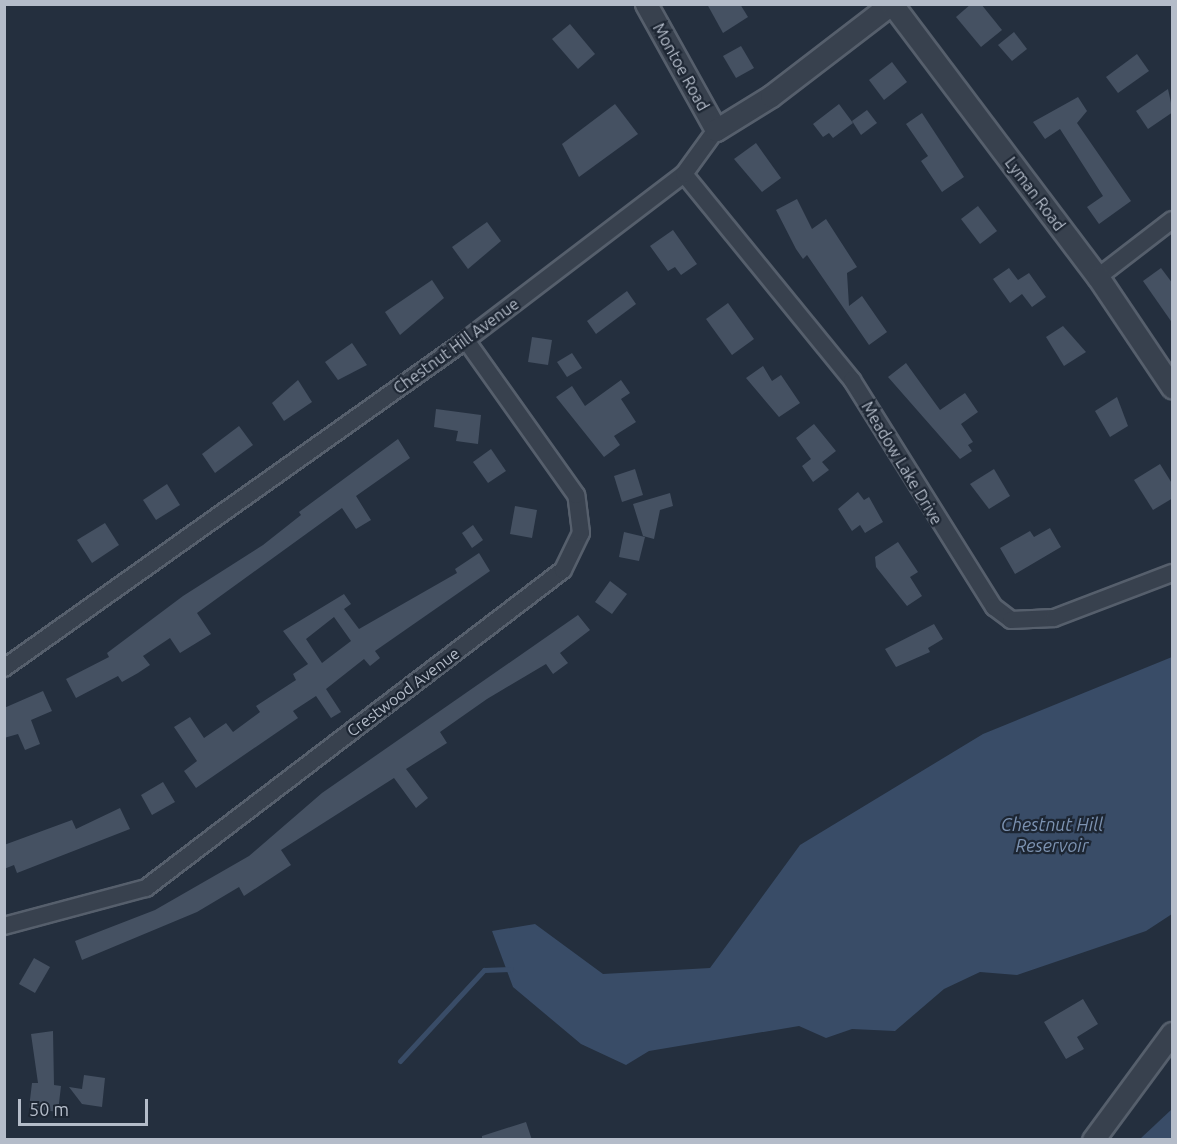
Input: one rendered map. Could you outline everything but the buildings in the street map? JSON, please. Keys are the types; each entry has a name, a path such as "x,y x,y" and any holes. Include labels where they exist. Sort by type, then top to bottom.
{"street":[{"name":"Montoe Road","path":"646,4 716,130"},
{"name":"Chestnut Hill Avenue","path":"4,668 466,340 684,174 716,130 771,96 892,4"},
{"name":"Lyman Road","path":"892,4 1098,277 1173,387"},
{"name":"Meadow Lake Drive","path":"684,174 852,380 994,607 1011,620 1054,618 1173,573"},
{"path":"1098,277 1173,220"},
{"name":"Crestwood Avenue","path":"4,926 146,888 562,570 581,532 576,495 466,340"},
{"path":"1093,1140 1173,1033"}],"water":[{"name":"Chestnut Hill Reservoir","path":"1172,657 1172,914 1146,931 1017,975 980,972 944,989 895,1031 852,1029 826,1038 799,1026 649,1051 626,1065 581,1044 513,987 492,931 535,924 603,974 710,968 800,845 983,734"},
{"path":"1172,1109 1172,1139 1140,1139"}],"waterway":[{"path":"400,1061 484,970 511,969"}]}
